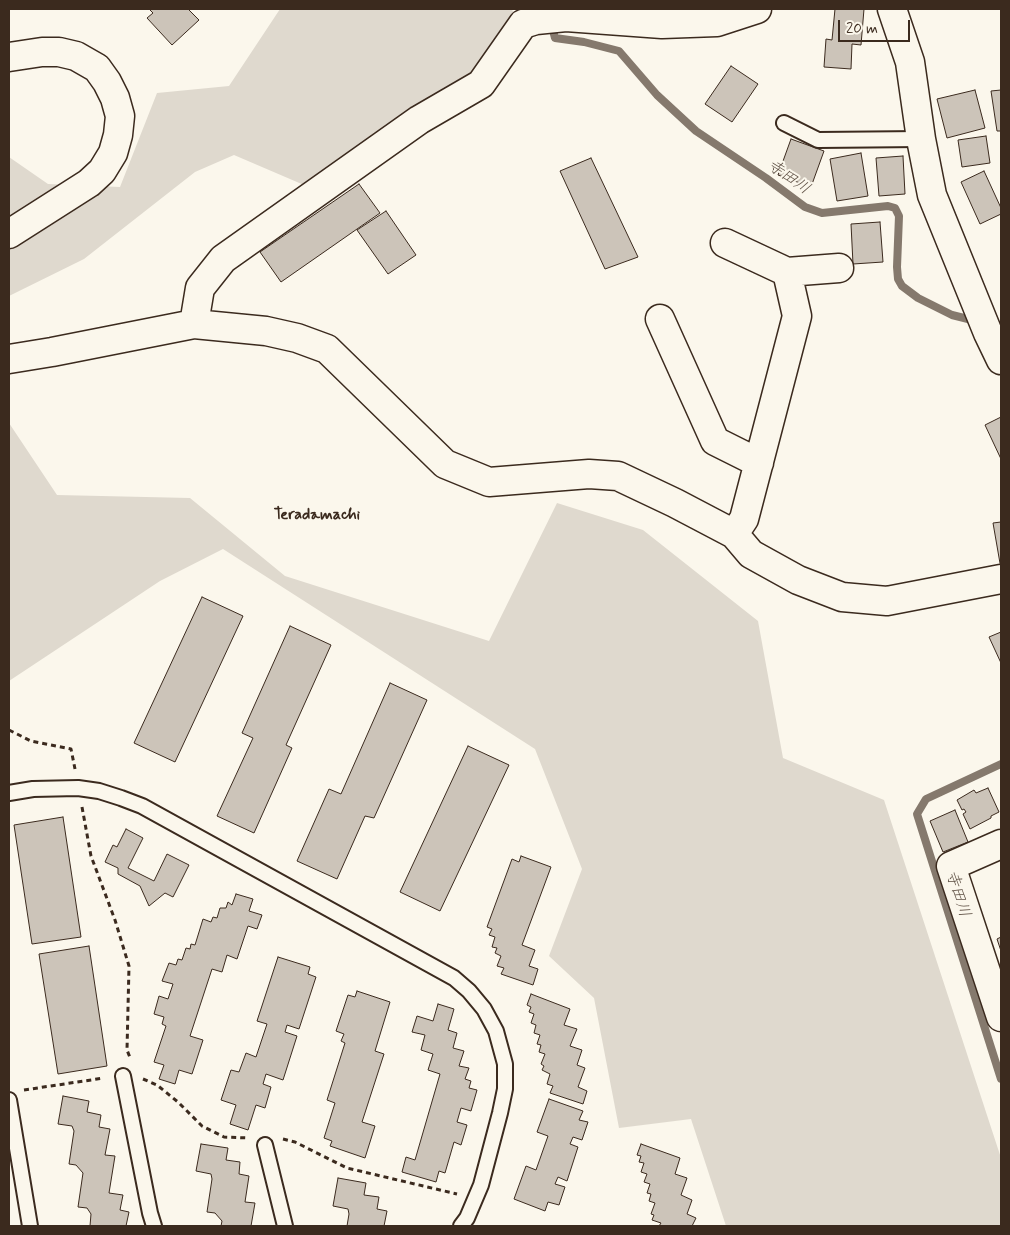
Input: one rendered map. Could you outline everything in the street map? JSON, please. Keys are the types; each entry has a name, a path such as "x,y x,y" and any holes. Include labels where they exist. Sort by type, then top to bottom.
{"street":[{"path":"194,324 200,288 223,260 419,120 481,84 526,17 565,13 662,24 717,22 757,9"},
{"path":"892,9 910,62 921,139 932,195 1001,360"},
{"path":"9,57 42,52 59,52 76,56 97,68 115,98 120,116 118,135 113,152 102,171 88,183 9,234"},
{"path":"725,243 788,272 839,268"},
{"path":"734,534 744,520 797,316 788,272"},
{"path":"660,319 715,441 759,463"},
{"path":"9,359 194,324 266,331 296,338 326,350 445,464 489,482 589,474 618,476 734,534 751,554 798,580 842,597 887,601 1001,579"},
{"path":"1001,844 951,866 1001,1017"}],"lane":[{"path":"784,123 818,140 921,139"},
{"path":"9,793 33,789 78,788 99,791 142,806 445,973 469,991 484,1009 496,1031 505,1064 505,1089 481,1185 462,1226"},
{"path":"123,1076 154,1226"},
{"path":"14,1096 30,1226"},
{"path":"260,1141 285,1226"}],"path":[{"path":"9,730 31,741 71,749 76,777"},
{"path":"82,804 91,856 115,920 129,966 127,1050 137,1077"},
{"path":"14,1096 123,1076 137,1077 157,1085 178,1102 202,1126 224,1137 260,1141"},
{"path":"280,1138 295,1142 347,1168 461,1195"}],"shaded area":[{"path":"280,9 512,9 514,15 471,74 304,185 234,155 195,172 84,259 9,296 9,157 48,184 120,187 157,93 229,86"},
{"path":"9,423 57,495 190,498 285,576 489,641 557,503 643,530 758,621 783,758 884,800 1001,1158 1001,1226 726,1226 691,1119 619,1128 594,998 549,956 582,869 535,749 223,549 160,581 9,681"}],"building":[{"path":"149,9 188,9 199,20 172,45 147,18 153,13"},
{"path":"835,9 864,9 861,45 852,44 851,69 824,67 826,39 832,40"},
{"path":"731,66 758,84 732,122 705,104"},
{"path":"975,90 985,128 947,138 937,99"},
{"path":"1001,90 1001,131 997,131 991,91"},
{"path":"986,136 990,163 962,167 958,140"},
{"path":"791,139 824,151 811,187 778,175"},
{"path":"861,153 868,196 837,201 830,159"},
{"path":"903,156 905,194 879,196 876,158"},
{"path":"591,158 638,257 605,269 560,171"},
{"path":"984,171 1001,208 1001,214 980,224 961,182"},
{"path":"359,184 380,213 281,282 260,252"},
{"path":"386,211 416,255 388,274 357,230"},
{"path":"880,222 883,262 853,264 851,224"},
{"path":"1001,417 1001,459 985,425"},
{"path":"1001,522 1001,569 993,523"},
{"path":"202,597 243,616 175,762 134,743"},
{"path":"290,626 331,645 286,745 292,748 254,833 217,816 253,738 242,733"},
{"path":"1001,632 1001,663 989,637"},
{"path":"390,683 427,700 374,818 365,816 337,879 297,861 329,789 341,794"},
{"path":"468,746 509,765 440,911 400,892"},
{"path":"988,788 999,812 970,829 963,814 966,812 964,809 962,810 957,800 974,790 976,793"},
{"path":"955,810 968,842 943,852 930,821"},
{"path":"63,817 81,937 32,944 14,825"},
{"path":"126,829 143,838 128,868 154,881 167,854 189,865 173,897 165,893 149,906 140,886 118,874 118,868 105,862 113,845 117,847"},
{"path":"521,856 551,867 522,945 535,950 529,966 538,969 533,985 501,974 504,968 497,966 501,956 495,953 497,948 492,947 495,937 489,935 492,929 487,927 512,859 519,862"},
{"path":"236,894 253,899 249,911 262,915 257,929 248,926 237,959 227,955 222,972 212,969 190,1036 203,1040 192,1074 179,1070 175,1084 159,1079 164,1065 154,1062 166,1026 162,1024 164,1017 154,1014 159,996 168,999 173,984 162,981 169,963 176,965 178,959 182,960 186,948 190,949 191,944 195,945 203,919 211,922 213,917 217,918 220,908 226,908 228,902 232,905"},
{"path":"1001,937 1001,951 997,939"},
{"path":"89,946 107,1066 58,1074 39,954"},
{"path":"278,957 310,967 308,974 316,977 299,1029 287,1025 285,1032 297,1036 283,1080 266,1074 263,1084 271,1087 265,1108 256,1105 248,1130 230,1124 236,1105 221,1100 231,1070 239,1072 246,1053 256,1057 267,1024 257,1021"},
{"path":"357,991 390,1002 375,1051 384,1054 362,1122 375,1126 365,1158 330,1146 332,1141 324,1138 335,1103 327,1100 345,1043 341,1041 344,1034 336,1031 348,995 355,997"},
{"path":"531,994 570,1009 564,1025 577,1029 570,1046 582,1050 577,1065 585,1068 578,1087 587,1091 583,1104 550,1093 553,1086 547,1084 550,1074 542,1070 544,1066 541,1064 545,1054 539,1052 541,1045 537,1044 540,1035 534,1033 536,1025 531,1023 534,1014 529,1012 531,1007 527,1005"},
{"path":"438,1004 454,1009 448,1030 457,1033 453,1048 464,1051 459,1066 469,1068 465,1079 471,1081 469,1088 477,1090 471,1111 461,1108 457,1122 467,1125 461,1145 454,1142 445,1173 439,1171 436,1182 402,1172 406,1157 415,1160 440,1074 428,1070 433,1054 421,1050 425,1035 412,1032 417,1016 433,1021"},
{"path":"63,1096 89,1101 87,1112 101,1115 99,1127 110,1129 105,1155 115,1156 109,1193 123,1195 120,1210 129,1212 126,1226 90,1226 91,1214 87,1208 78,1207 83,1173 76,1165 69,1164 74,1131 72,1126 58,1124"},
{"path":"549,1099 583,1111 579,1120 588,1122 582,1140 573,1137 570,1144 578,1147 567,1181 558,1177 555,1184 565,1187 559,1205 548,1202 545,1211 514,1199 526,1166 536,1170 548,1136 537,1132"},
{"path":"201,1144 228,1148 226,1160 240,1162 239,1174 249,1176 245,1202 255,1203 251,1226 221,1226 222,1221 215,1213 207,1212 212,1179 211,1174 196,1171"},
{"path":"641,1144 680,1158 675,1174 687,1178 681,1195 692,1200 687,1214 696,1218 692,1226 659,1226 661,1223 652,1220 654,1215 651,1214 655,1203 649,1201 651,1194 647,1193 650,1184 644,1182 647,1174 641,1172 644,1163 639,1162 641,1156 637,1155"},
{"path":"338,1178 366,1183 364,1195 379,1197 377,1209 387,1211 384,1226 347,1226 348,1209 333,1206"}],"waterway":[{"name":"寺田川","path":"551,23 555,38 584,42 619,51 657,95 696,131 805,207 822,213 888,206 895,208 899,216 898,279 902,286 918,298 952,315 976,321"},
{"name":"寺田川","path":"1001,764 926,799 917,814 1001,1079"}],"district":[{"name":"Teradamachi","path":"317,516"}]}
